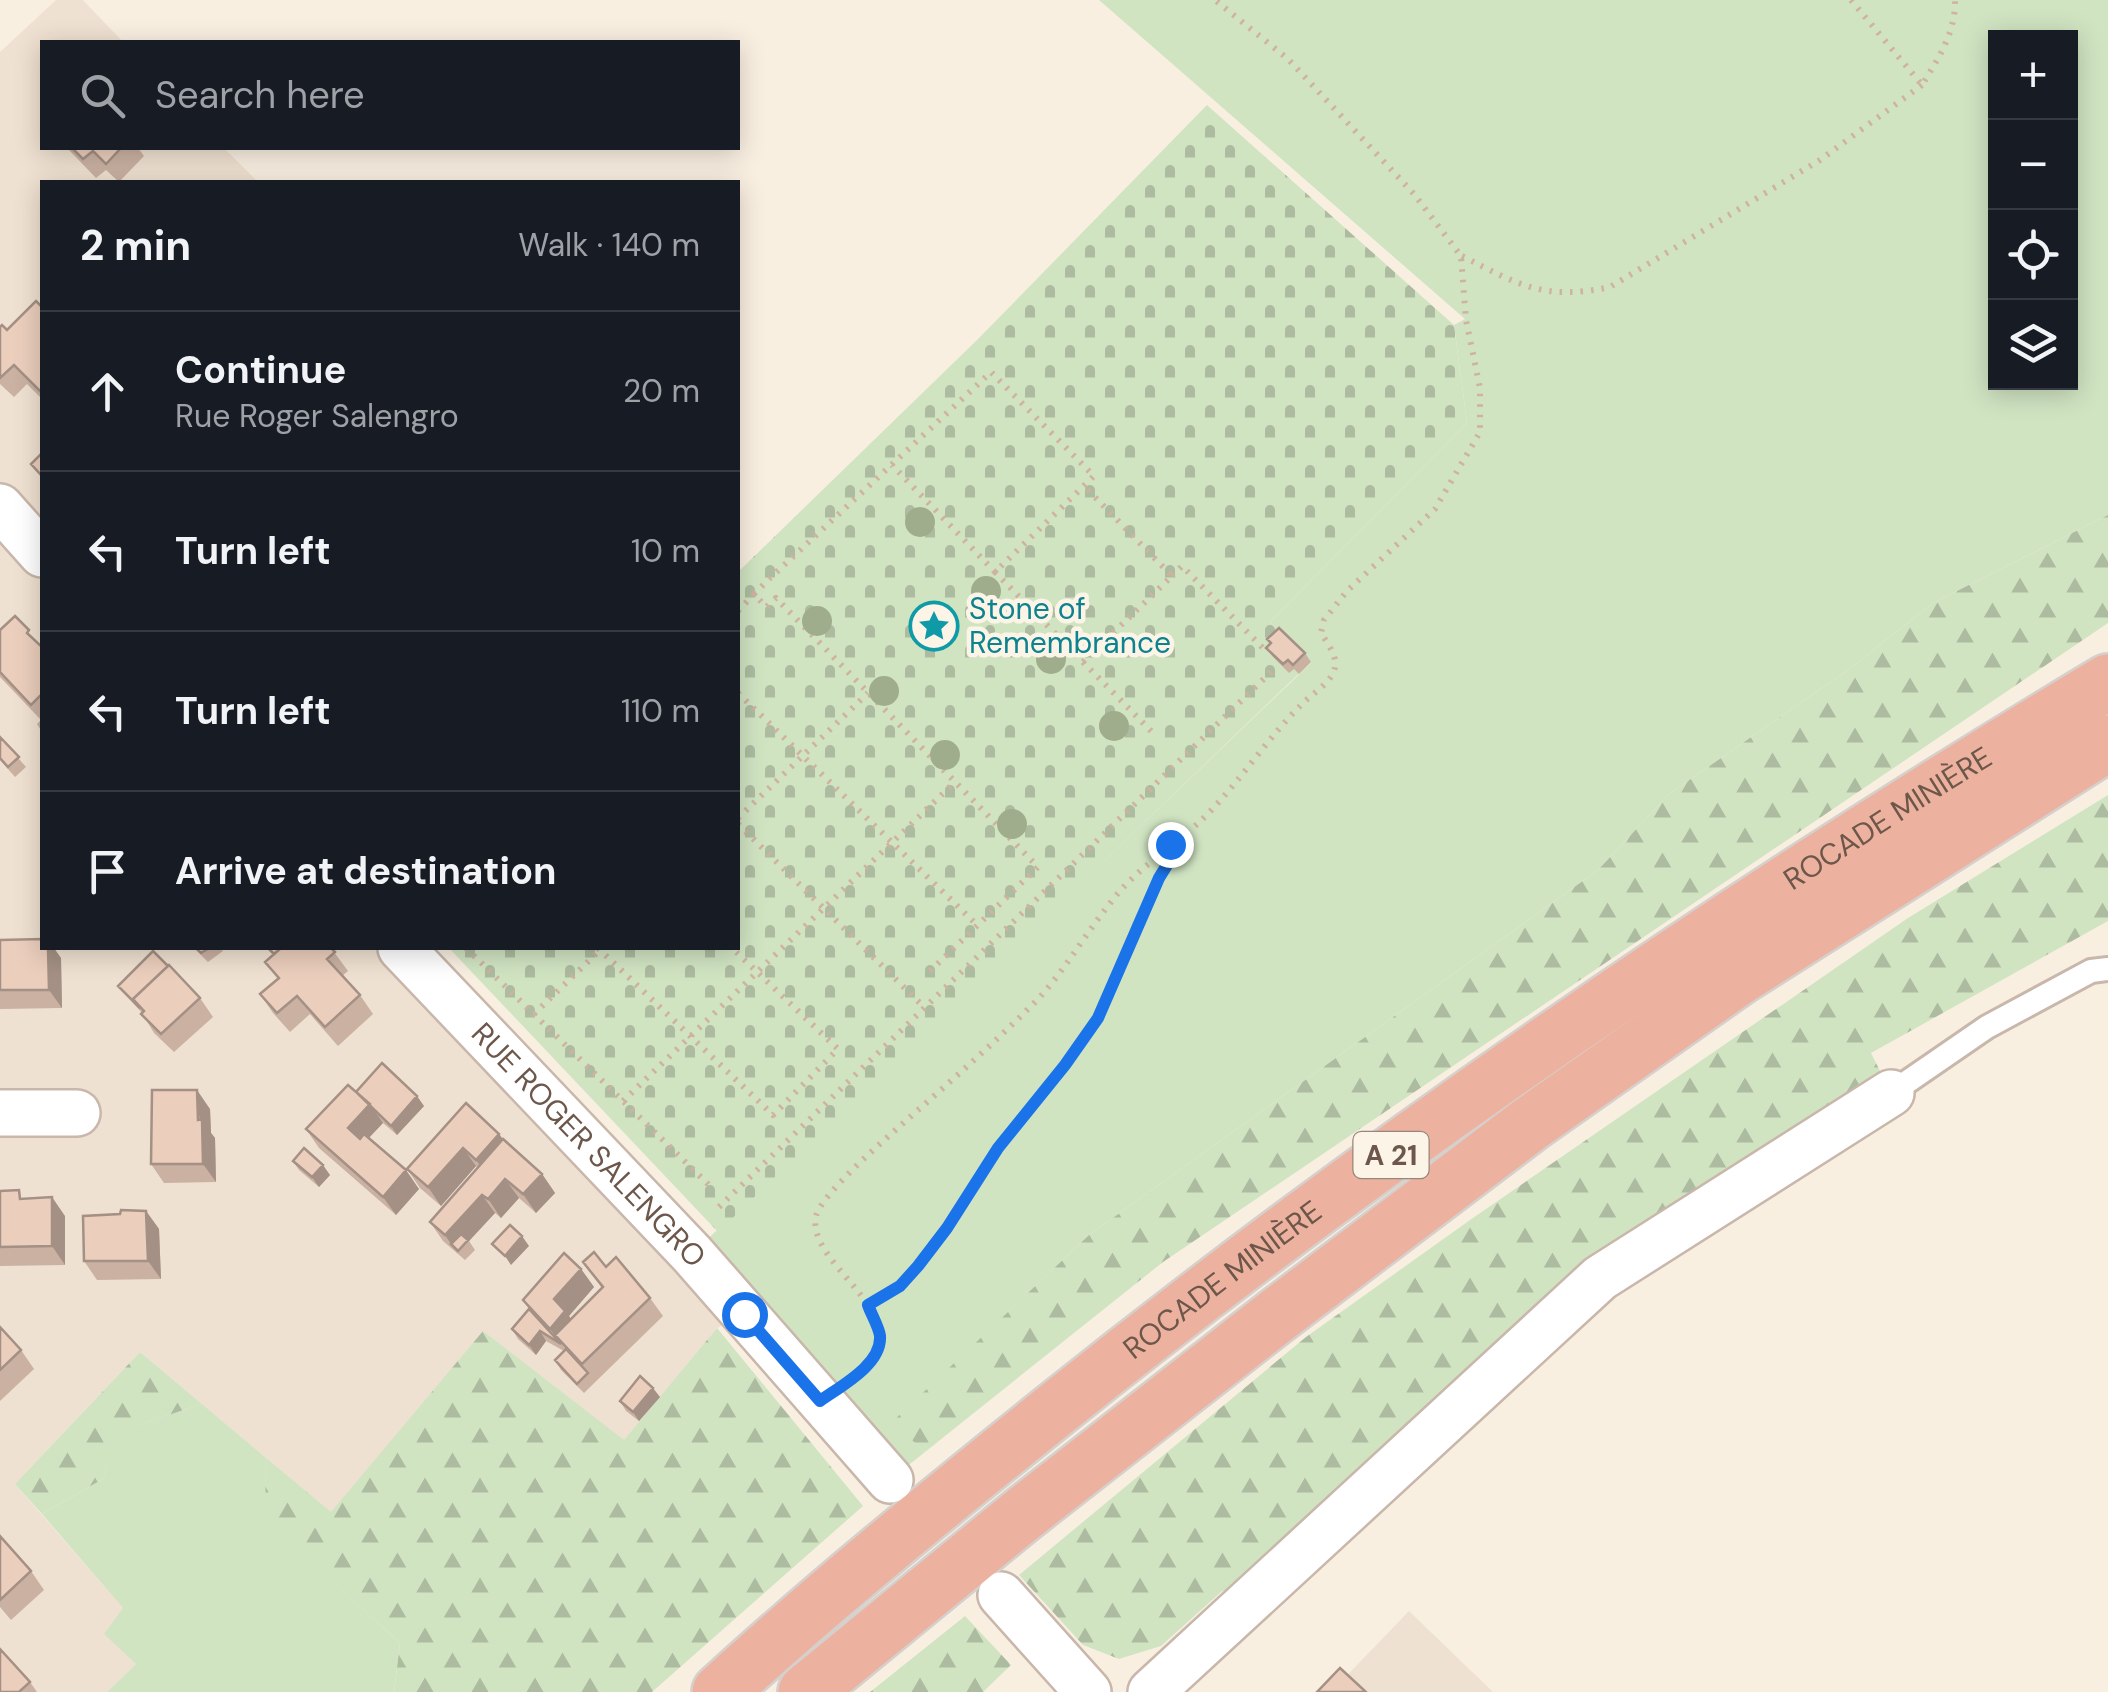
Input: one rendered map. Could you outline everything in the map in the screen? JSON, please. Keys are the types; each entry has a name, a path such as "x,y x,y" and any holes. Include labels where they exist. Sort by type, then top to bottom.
{"highway":[{"name":"ROCADE MINIÈRE","path":"720,1692 782,1635 974,1475 1191,1301 1497,1078 1863,832 2108,682"},
{"name":"ROCADE MINIÈRE","path":"806,1692 1022,1515 1530,1124 1739,976 2108,743"}],"street":[{"path":"0,507 40,552"},
{"name":"RUE ROGER SALENGRO","path":"404,950 692,1254 890,1480"},
{"path":"1152,1692 1600,1278 1891,1092"},
{"path":"0,1113 77,1113"},
{"path":"1001,1595 1088,1692"}],"lane":[{"path":"1891,1092 1987,1027 2091,972 2108,969"}],"path":[{"path":"1216,0 1288,60 1414,194 1461,256 1525,288 1574,295 1610,287 1820,160 1922,85 1940,56 1955,18 1955,0"},
{"path":"1851,0 1922,85"},
{"path":"820,1401 867,1364 877,1352 880,1336 868,1305 823,1244 816,1230 816,1212 856,1167 1040,996 1114,897 1147,862 1196,825 1299,706 1332,676 1336,665 1321,633 1324,620 1347,590 1436,508 1471,451 1480,432 1480,388 1466,320 1461,256"},
{"path":"740,609 991,372 1094,476 995,572"},
{"path":"892,465 1154,734"},
{"path":"1084,486 1172,576"},
{"path":"1083,662 1182,566 1262,648"},
{"path":"754,594 766,607 776,598 1038,868 925,976"},
{"path":"719,1207 1273,670"},
{"path":"740,819 868,692"},
{"path":"740,695 978,925"},
{"path":"624,1102 955,782"},
{"path":"740,823 925,1008"},
{"path":"868,1305 900,1286 918,1266 998,1148 1098,1018 1159,878 1175,852 1173,842"},
{"path":"468,950 708,1185"},
{"path":"534,1014 598,950"},
{"path":"602,950 773,1115 838,1049 734,950"}],"shaded area":[{"path":"56,0 83,0 121,40 40,40 40,150 226,150 256,180 40,180 40,950 403,950 745,1314 717,1328 469,1629 140,1352 15,1484 124,1609 136,1664 107,1692 0,1692 0,52"},
{"path":"1409,1611 1493,1692 1331,1692"}],"green space":[{"path":"1099,0 2108,0 2108,515 1933,603 1848,670 1669,794 1598,870 1089,1235 893,1422 925,1452 890,1480 692,1254 1311,663 1270,622 1467,423 1454,325 1465,319"},
{"path":"1207,105 1454,325 1467,423 1270,622 1311,662 718,1232 451,950 740,950 740,570 978,339"},
{"path":"2108,515 2108,623 1163,1262 925,1452 892,1422 1089,1235 1598,870 1669,794 1848,670 1933,603"},
{"path":"2108,795 2108,921 1871,1053 1891,1093 1600,1278 1328,1533 1221,1592 1161,1646 1119,1659 1083,1645 1019,1575 1306,1337 1908,918"},
{"path":"717,1328 863,1506 652,1692 394,1692 400,1643 266,1521 265,1457 331,1512 483,1331 624,1440"},
{"path":"140,1352 202,1404 120,1431 103,1479 42,1514 15,1484"},
{"path":"202,1404 265,1457 267,1521 400,1643 394,1692 107,1692 136,1664 104,1634 123,1608 42,1514 103,1479 119,1431"},
{"path":"965,1616 1011,1665 983,1692 870,1692"}],"building":[{"path":"74,150 119,150 106,164 93,151 83,159"},
{"path":"36,301 40,305 40,391 14,365 0,378 0,327 7,330"},
{"path":"40,455 40,474 31,464"},
{"path":"15,616 40,645 40,696 31,705 0,672 0,630"},
{"path":"1279,628 1305,653 1293,665 1288,660 1283,664 1266,648 1271,643 1267,639"},
{"path":"0,737 19,757 8,767 0,758"},
{"path":"40,939 40,950 48,950 49,990 0,990 0,940"},
{"path":"279,950 333,950 327,959 360,995 325,1027 297,996 277,1013 260,994 279,978 265,962"},
{"path":"153,951 168,966 133,999 140,1008 118,986"},
{"path":"169,965 200,998 161,1034 141,1014 144,1011 133,999"},
{"path":"382,1063 417,1096 391,1126 356,1092"},
{"path":"348,1085 370,1104 348,1128 360,1139 364,1134 406,1170 383,1197 306,1129"},
{"path":"152,1090 197,1090 203,1164 151,1164"},
{"path":"466,1103 499,1134 476,1160 463,1148 428,1187 407,1169"},
{"path":"503,1139 542,1174 523,1194 505,1179 488,1199 482,1195 445,1235 430,1222"},
{"path":"304,1148 323,1165 312,1177 293,1161"},
{"path":"19,1190 20,1199 52,1197 52,1246 0,1247 0,1191"},
{"path":"121,1210 146,1211 148,1261 84,1261 83,1216 120,1214"},
{"path":"510,1225 522,1236 505,1256 492,1244"},
{"path":"461,1234 468,1240 458,1251 451,1244"},
{"path":"594,1252 606,1267 616,1257 650,1298 582,1364 555,1335 603,1287 583,1262"},
{"path":"564,1253 581,1269 554,1299 565,1311 550,1329 523,1300"},
{"path":"529,1309 561,1344 540,1331 529,1345 512,1329"},
{"path":"0,1327 21,1350 0,1370"},
{"path":"566,1349 588,1373 577,1384 555,1360"},
{"path":"640,1376 653,1388 633,1412 620,1401"},
{"path":"0,1536 31,1571 0,1600"},
{"path":"0,1649 30,1682 19,1692 0,1692"},
{"path":"1340,1668 1366,1692 1317,1692"}],"place":[{"name":"Stone of Remembrance","path":"934,626"}],"route":[{"path":"744,1314 820,1401 867,1364 877,1352 880,1336 868,1305 900,1286 918,1266 998,1148 1098,1018 1159,878 1175,852 1173,842 1170,844"}]}
